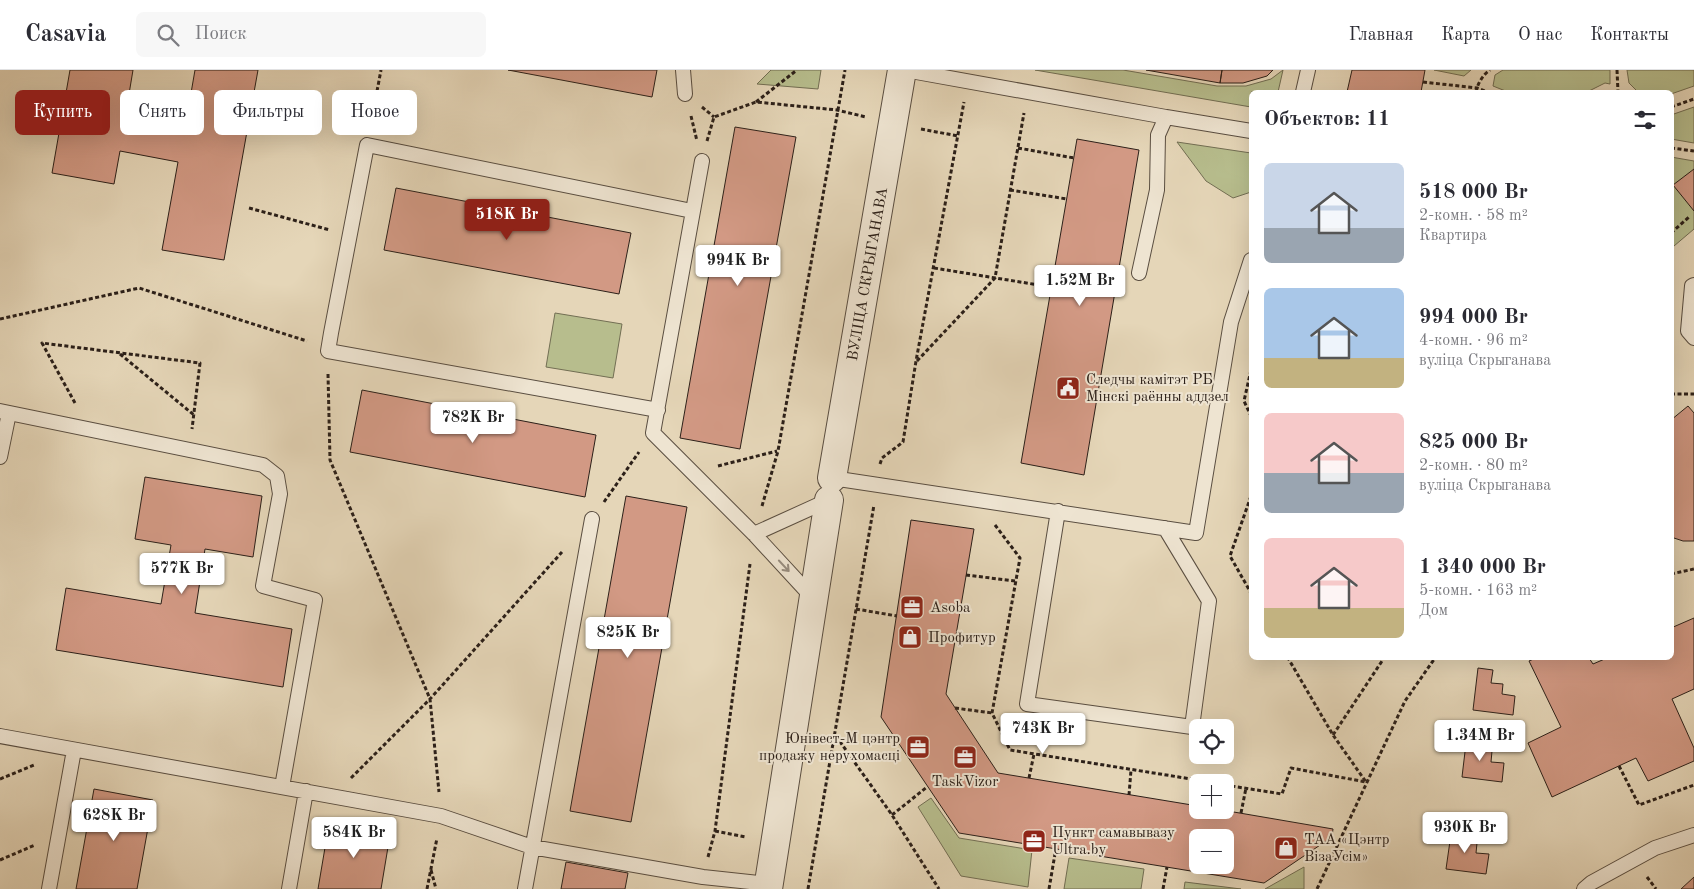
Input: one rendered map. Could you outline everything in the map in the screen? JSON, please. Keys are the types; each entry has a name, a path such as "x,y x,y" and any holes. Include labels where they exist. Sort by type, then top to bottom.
{"street":[{"name":"ВУЛІЦА СКРЫГАНАВА","path":"769,886 831,489 892,123 903,70"}],"lane":[{"path":"683,70 685,94"},
{"path":"903,70 1249,131"},
{"path":"1303,90 1308,70"},
{"path":"1139,273 1157,190 1158,135 1166,117"},
{"path":"658,410 328,351 367,145 692,211"},
{"path":"702,161 653,433 754,534 814,598"},
{"path":"754,534 831,489 1058,511 1196,533 1231,322 1249,266"},
{"path":"1694,285 1692,286 1688,331 1694,338"},
{"path":"0,457 4,412 264,465 277,476 280,494 264,586 315,600 282,787"},
{"path":"1058,511 1027,704 1192,727 1209,601 1165,528"},
{"path":"524,889 592,520"},
{"path":"0,736 441,816 532,847 703,877 769,886"},
{"path":"49,889 74,750"},
{"path":"289,889 306,791"},
{"path":"1584,889 1591,883 1655,848 1694,835"}],"path":[{"path":"367,145 381,70"},
{"path":"714,117 756,102 797,70"},
{"path":"703,877 715,831 754,534 778,451 845,70"},
{"path":"1617,70 1618,90"},
{"path":"1476,88 1486,71"},
{"path":"1423,82 1482,90"},
{"path":"916,361 995,278 1028,93"},
{"path":"685,94 714,117"},
{"path":"685,94 702,161"},
{"path":"1674,106 1694,99"},
{"path":"756,102 837,110 958,136"},
{"path":"702,161 714,117"},
{"path":"1018,148 1074,158"},
{"path":"1674,148 1694,151"},
{"path":"1010,190 1067,199"},
{"path":"249,208 350,235"},
{"path":"1674,230 1689,217"},
{"path":"934,268 1052,287"},
{"path":"0,319 139,288 302,338"},
{"path":"90,430 42,343 200,363 189,450"},
{"path":"328,351 330,460 430,699 441,816 427,889"},
{"path":"120,353 194,415"},
{"path":"1249,379 1244,401 1249,412"},
{"path":"1674,394 1694,394"},
{"path":"333,796 430,699 592,520 653,433"},
{"path":"693,472 778,451"},
{"path":"1249,502 1230,556 1249,589"},
{"path":"1674,573 1694,569"},
{"path":"966,574 1016,581"},
{"path":"856,609 896,616"},
{"path":"1289,660 1333,735 1366,782"},
{"path":"1333,735 1383,660"},
{"path":"1317,889 1405,700 1434,660"},
{"path":"955,708 992,713"},
{"path":"835,735 892,815 938,889"},
{"path":"1029,778 1034,754"},
{"path":"1619,766 1639,805 1694,785"},
{"path":"1234,786 1282,794 1291,768 1366,782"},
{"path":"1128,795 1132,770"},
{"path":"892,815 927,787"},
{"path":"1241,813 1246,788"},
{"path":"0,860 59,834"},
{"path":"1049,889 1056,848"},
{"path":"1163,889 1167,867"},
{"path":"431,869 436,889"}],"green space":[{"path":"771,70 821,70 818,89 757,84"},
{"path":"1035,70 1123,70 1217,86 1246,86 1271,79 1283,70 1278,90 1249,90 1249,107"},
{"path":"1434,70 1471,70 1464,76"},
{"path":"1503,70 1610,70 1610,84 1605,83 1591,90 1503,90 1493,86 1495,75"},
{"path":"1627,70 1694,70 1694,86 1674,93 1674,90 1636,90 1629,83"},
{"path":"1694,107 1694,143 1674,140 1674,114"},
{"path":"1177,142 1249,153 1249,193 1233,198 1206,181"},
{"path":"1674,158 1694,161 1694,229 1674,246"},
{"path":"555,313 622,324 613,378 546,367"},
{"path":"931,798 959,838 1032,850 1028,887 961,876 918,807"},
{"path":"1069,858 1144,869 1141,889 1064,889"},
{"path":"1304,867 1304,889 1265,889"},
{"path":"1185,882 1241,889 1184,889"}],"building":[{"path":"70,70 133,70 130,90 120,90 120,135 204,135 204,90 192,90 195,70 258,70 254,90 214,90 214,135 246,135 224,260 162,250 178,162 120,151 114,184 52,173 59,135 110,135 110,90 67,90"},
{"path":"508,70 657,70 652,97"},
{"path":"1146,70 1222,70 1220,83"},
{"path":"1222,70 1273,70 1267,76 1243,83 1220,83"},
{"path":"1352,70 1425,70 1421,90 1347,90"},
{"path":"735,127 796,137 740,449 680,438"},
{"path":"1077,139 1139,150 1084,475 1021,463"},
{"path":"1694,169 1694,211 1674,186 1674,184"},
{"path":"396,188 631,233 619,294 384,250"},
{"path":"362,390 596,435 585,497 350,452"},
{"path":"1688,406 1694,413 1694,541 1683,541 1674,538 1674,418"},
{"path":"145,477 262,496 253,557 205,549 195,613 292,629 283,687 56,650 66,588 161,604 171,545 135,539"},
{"path":"626,496 687,507 631,822 570,811"},
{"path":"911,520 974,529 946,694 998,773 1189,805 1189,819 1234,819 1234,812 1333,829 1332,837 1264,883 1209,874 1234,874 1234,829 1189,829 1189,871 959,833 881,717"},
{"path":"1694,618 1694,689 1672,699 1694,748 1694,761 1648,781 1636,758 1552,797 1528,743 1561,727 1529,661 1590,660 1593,664 1602,660 1674,660 1674,627"},
{"path":"1478,668 1493,670 1491,683 1503,684 1502,694 1515,696 1513,715 1473,710"},
{"path":"1467,735 1482,737 1480,750 1492,751 1491,762 1504,763 1502,782 1462,777"},
{"path":"94,789 153,800 137,889 76,889"},
{"path":"329,824 390,835 381,889 318,889"},
{"path":"1452,827 1467,829 1465,841 1477,843 1476,853 1489,854 1486,874 1446,869"},
{"path":"566,862 628,873 625,889 561,889"},
{"path":"1694,877 1694,889 1681,889"}],"place":[{"name":"Следчы камітэт РБ Мінскі раённы аддзел","path":"1068,388"},
{"name":"Asoba","path":"912,607"},
{"name":"Профитур","path":"910,637"},
{"name":"Юнівест-М цэнтр продажу нерухомасці","path":"918,747"},
{"name":"TaskVizor","path":"965,757"},
{"name":"Пункт самавывазу Ultra.by","path":"1034,841"},
{"name":"ТАА «Цэнтр ВізаУсім»","path":"1286,848"}]}
